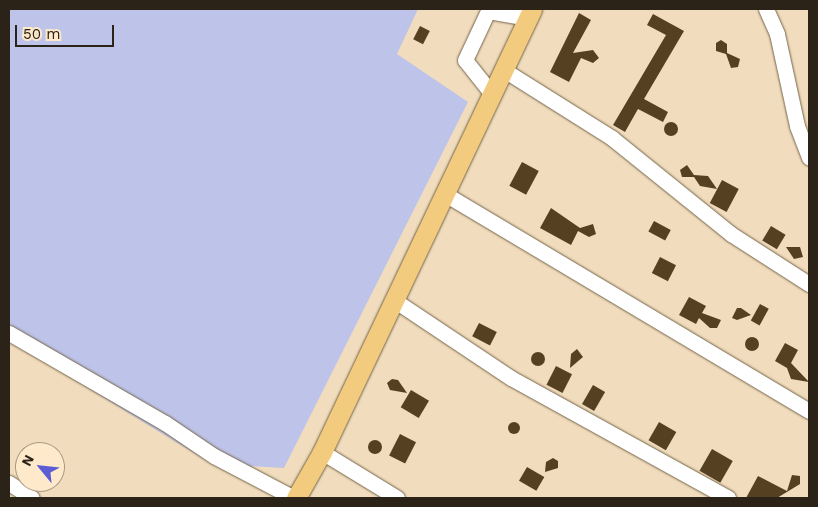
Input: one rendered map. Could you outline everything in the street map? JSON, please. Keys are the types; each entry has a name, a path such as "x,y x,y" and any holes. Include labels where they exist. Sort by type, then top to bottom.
{"main road":[{"path":"295,498 322,452 530,13"}],"street":[{"path":"766,9 777,34 797,126 809,158"},
{"path":"492,94 465,60 488,12 530,13"},
{"path":"504,70 612,138 731,234 809,284"},
{"path":"445,194 809,411"},
{"path":"394,300 511,378 728,498"},
{"path":"9,333 165,423 214,456 295,498"},
{"path":"322,452 397,498"},
{"path":"9,483 32,498"}],"shaded area":[{"path":"9,9 418,9 397,54 468,102 284,468 212,464 9,340"}],"building":[{"path":"579,13 591,20 573,53 593,50 599,58 593,63 581,58 569,82 550,72"},
{"path":"653,14 684,31 644,99 668,112 663,122 638,109 625,132 613,125 666,35 647,25"},
{"path":"420,26 430,31 423,44 413,39"},
{"path":"721,40 727,44 727,53 740,59 738,67 731,68 726,54 716,51 716,43"},
{"path":"671,122 676,124 678,129 676,134 671,136 666,134 664,129 666,124"},
{"path":"522,162 539,171 526,195 509,186"},
{"path":"687,165 694,175 708,176 717,189 700,186 694,177 682,177 680,170"},
{"path":"722,180 739,189 727,212 710,203"},
{"path":"551,208 580,228 593,224 596,234 589,237 578,231 571,245 540,228"},
{"path":"654,221 671,230 665,241 648,232"},
{"path":"771,226 786,235 777,249 762,241"},
{"path":"786,247 800,247 803,257 794,259"},
{"path":"660,257 676,265 668,281 652,273"},
{"path":"689,297 706,306 702,313 721,320 717,328 710,328 699,318 696,324 679,315"},
{"path":"760,304 769,309 760,325 751,321"},
{"path":"737,308 741,308 751,315 737,320 732,318"},
{"path":"479,323 497,332 490,345 472,336"},
{"path":"752,337 757,339 759,344 757,349 752,351 747,349 745,344 747,339"},
{"path":"785,343 798,350 791,363 809,382 791,379 787,368 775,361"},
{"path":"577,349 583,357 570,368 571,354"},
{"path":"538,352 543,354 545,359 543,364 538,366 533,364 531,359 533,354"},
{"path":"556,366 572,374 563,393 546,385"},
{"path":"392,379 398,380 407,393 390,390 387,383"},
{"path":"593,385 605,392 594,411 582,404"},
{"path":"411,390 429,401 419,418 401,407"},
{"path":"516,422 519,423 519,433 512,434 509,433 508,426 509,423"},
{"path":"659,422 676,432 666,450 648,440"},
{"path":"400,434 416,442 405,464 389,455"},
{"path":"375,440 380,442 382,447 380,452 375,454 370,452 368,447 370,442"},
{"path":"712,449 733,461 720,483 700,471"},
{"path":"553,458 558,461 558,468 545,472 546,462"},
{"path":"527,467 544,477 536,491 519,481"},
{"path":"792,475 800,476 800,484 777,498 746,498 758,476 787,491"}]}
